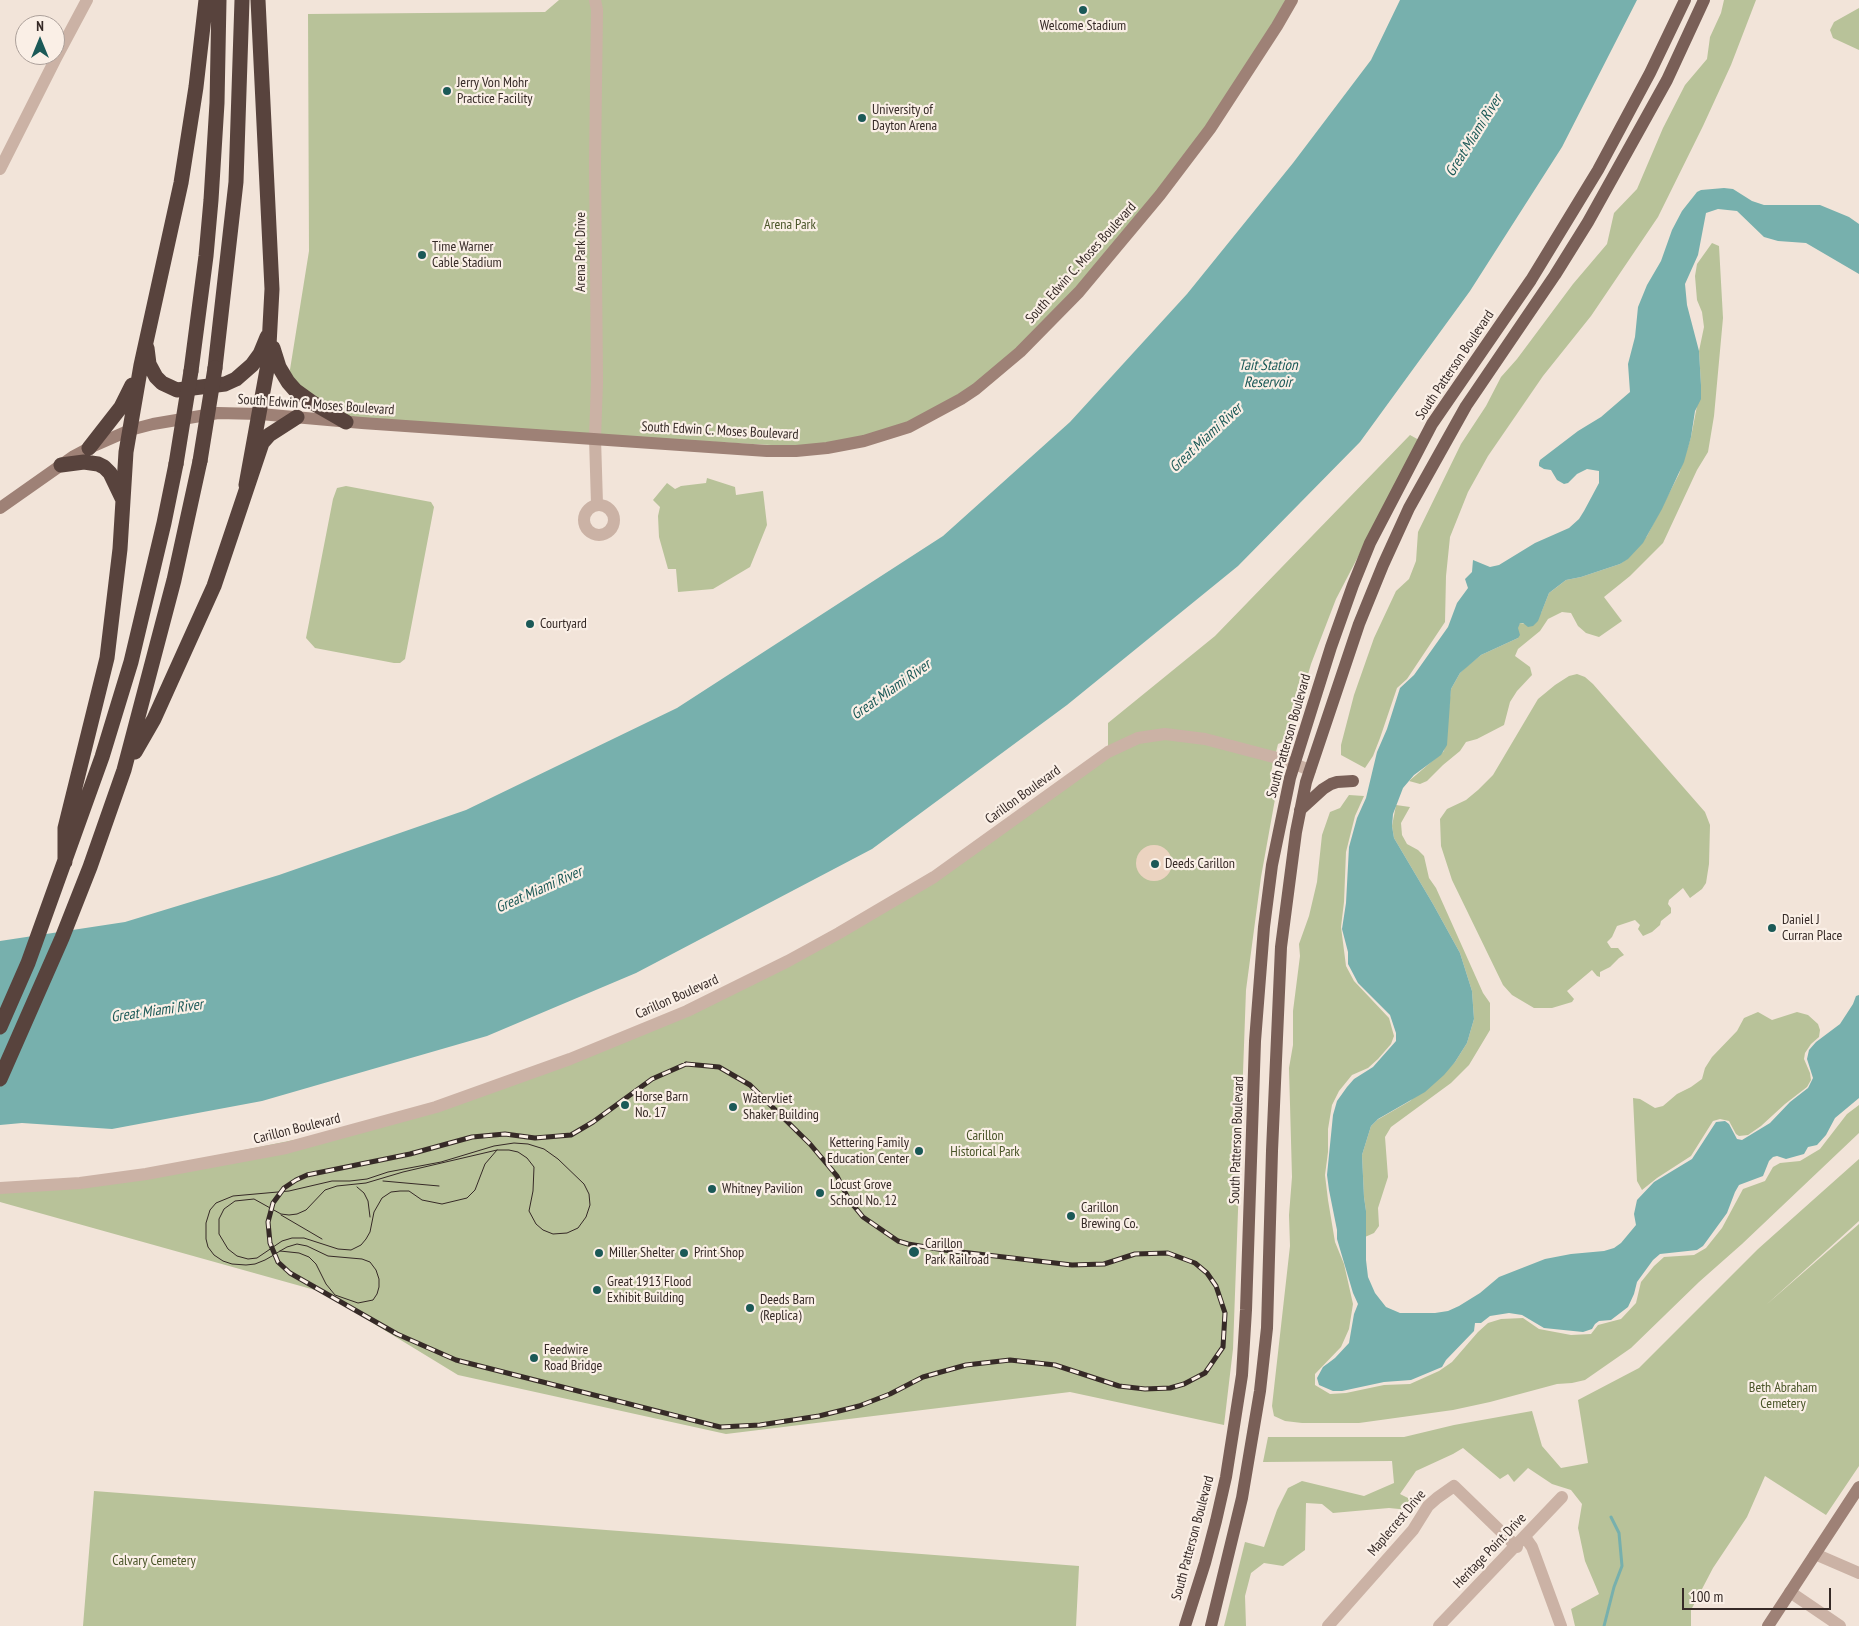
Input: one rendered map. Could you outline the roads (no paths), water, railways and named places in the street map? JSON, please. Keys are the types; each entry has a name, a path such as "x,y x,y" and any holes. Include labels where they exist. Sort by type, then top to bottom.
{"highway":[{"path":"89,448 121,407 130,392 140,365 181,183 193,107 206,0"},
{"path":"72,826 102,758 130,662 164,523 176,464 191,371 206,256 217,103 220,0"},
{"path":"0,1079 62,938 106,822 124,770 174,580 200,461 215,368 229,255 236,173 242,0"},
{"path":"246,485 268,364 272,264 258,0"},
{"path":"146,342 150,364 156,377 162,383 176,390 225,384 236,379 247,371 260,354 270,329"},
{"path":"270,329 274,354 288,382 313,403 346,422"},
{"path":"0,1027 28,963 65,862 107,658 124,503 126,452 140,365"},
{"path":"124,770 154,719 210,594 262,443 269,435 297,417"},
{"path":"60,465 84,462 104,467 114,478 124,503"}],"main road":[{"name":"South Edwin C. Moses Boulevard","path":"0,508 60,465 89,448 130,430 153,424 218,413 260,414 346,422 767,451 828,448 893,433 961,399 1020,352 1055,317 1117,248 1210,129 1292,0"},
{"name":"South Patterson Boulevard","path":"1184,1626 1205,1563 1226,1478 1242,1375 1255,1041 1264,928 1272,865 1290,778 1352,584 1370,542 1432,424 1532,280 1564,229 1646,81 1685,0"},
{"name":"South Patterson Boulevard","path":"1211,1626 1231,1549 1245,1482 1260,1391 1267,1328 1272,1151 1281,947 1296,832 1310,770 1359,624 1409,508 1466,406 1555,275 1588,222 1666,80 1704,0"},
{"path":"1300,810 1331,784 1353,781"},
{"path":"1768,1626 1859,1488"}],"street":[{"path":"0,169 87,0"},
{"name":"Arena Park Drive","path":"595,0 597,10 597,504"},
{"name":"Carillon Boulevard","path":"0,1188 80,1183 146,1174 286,1148 436,1107 570,1059 687,1011 788,961 855,924 934,877 1108,752 1138,738 1165,734 1205,739 1295,764 1310,770"},
{"name":"Maplecrest Drive","path":"1328,1626 1413,1530 1428,1506 1454,1486 1521,1542"},
{"name":"Heritage Point Drive","path":"1439,1626 1562,1497"},
{"path":"1521,1542 1532,1547 1561,1626"},
{"path":"1815,1554 1859,1573"},
{"path":"1790,1592 1840,1626"}],"water":[{"name":"Tait Station Reservoir","path":"1400,0 1637,0 1562,147 1470,291 1360,442 1238,566 1067,705 872,849 636,973 487,1036 262,1101 112,1129 22,1123 0,1125 0,941 125,922 279,875 466,810 677,708 943,536 1070,422 1187,294 1293,163 1371,60"},
{"path":"1724,188 1733,189 1752,201 1764,205 1820,205 1849,217 1859,224 1859,274 1806,243 1778,241 1764,237 1737,211 1718,209 1706,213 1698,255 1685,284 1687,305 1699,351 1701,399 1695,411 1691,437 1684,462 1662,509 1643,543 1628,559 1620,564 1566,580 1549,593 1538,621 1533,626 1528,627 1520,623 1518,628 1520,635 1518,638 1481,655 1460,673 1451,689 1447,745 1441,755 1414,775 1403,788 1393,814 1392,826 1394,838 1460,953 1472,991 1474,1019 1467,1043 1444,1075 1425,1092 1378,1119 1371,1126 1362,1155 1368,1277 1375,1293 1386,1307 1400,1313 1435,1313 1448,1311 1459,1306 1480,1293 1499,1277 1545,1259 1614,1248 1621,1243 1636,1225 1634,1214 1637,1200 1654,1182 1692,1159 1716,1122 1725,1121 1729,1124 1737,1139 1742,1140 1770,1123 1790,1102 1808,1088 1813,1078 1807,1059 1809,1050 1816,1042 1840,1024 1856,996 1859,995 1859,1098 1835,1118 1826,1135 1817,1145 1808,1147 1804,1154 1786,1159 1777,1156 1773,1157 1769,1161 1763,1176 1739,1185 1727,1213 1703,1246 1697,1250 1660,1254 1653,1260 1637,1282 1628,1307 1611,1320 1599,1321 1592,1329 1583,1332 1544,1328 1522,1315 1509,1313 1490,1316 1481,1323 1475,1323 1474,1331 1446,1360 1442,1367 1411,1380 1384,1382 1342,1391 1333,1391 1319,1385 1317,1378 1323,1367 1335,1358 1349,1343 1354,1314 1358,1304 1337,1239 1327,1175 1333,1115 1337,1101 1347,1087 1354,1079 1373,1067 1396,1041 1396,1033 1390,1015 1358,983 1348,964 1348,952 1342,929 1346,903 1349,847 1357,818 1366,798 1377,752 1387,729 1400,688 1414,675 1448,627 1457,603 1468,588 1465,579 1472,572 1473,560 1490,567 1499,565 1535,543 1569,528 1579,519 1584,511 1599,483 1599,471 1587,469 1564,484 1557,480 1551,470 1539,466 1540,460 1578,431 1601,417 1630,392 1628,364 1635,337 1638,307 1647,285 1661,261 1672,230 1682,211 1697,192"}],"waterway":[{"path":"1604,1626 1614,1587 1622,1566 1619,1533 1611,1517"}],"tram line":[{"path":"280,1251 299,1253 309,1257 316,1264 326,1284 335,1295 358,1303 373,1300 377,1294 379,1279 376,1270 370,1262 362,1259 328,1256 307,1246 297,1244 287,1247 255,1264 232,1264 223,1261 214,1255 208,1247 206,1223 210,1210 216,1203 233,1196 289,1191 332,1181 367,1179 388,1172 441,1162 494,1146 514,1143 528,1144 544,1149 558,1159 584,1184 589,1194 590,1205 586,1217 578,1228 567,1233 553,1234 543,1230 536,1224 529,1211 533,1191 534,1167 527,1158 518,1152 497,1150 403,1172 366,1183 337,1186 325,1190 306,1210 297,1214 281,1214 254,1199 235,1201 224,1209 219,1219 219,1234 228,1249 237,1256 248,1259 257,1258 282,1241 292,1238 304,1238 338,1249 351,1250 361,1245 366,1239 370,1232 374,1212 382,1198 391,1192 400,1191 409,1191 422,1200 442,1204 467,1198 475,1190 485,1164 497,1150"},
{"path":"383,1181 439,1186"},
{"path":"357,1187 364,1193 368,1201 370,1217"},
{"path":"281,1215 322,1239"}],"railway":[{"path":"686,1064 719,1067 750,1085 810,1144 837,1176 849,1200 863,1217 898,1241 944,1250 1072,1265 1104,1264 1135,1254 1168,1253 1195,1263 1207,1273 1216,1286 1225,1313 1223,1347 1205,1373 1184,1384 1170,1388 1145,1389 1119,1386 1055,1365 1010,1360 966,1365 923,1377 890,1394 859,1406 819,1416 760,1425 720,1427 456,1360 397,1334 290,1273 278,1262 270,1243 268,1222 273,1203 284,1188 296,1180 307,1175 410,1154 472,1137 505,1134 535,1138 571,1135 593,1122 652,1079 686,1064"}],"place":[{"name":"Welcome Stadium","path":"1083,10"},
{"name":"Jerry Von Mohr Practice Facility","path":"447,91"},
{"name":"University of Dayton Arena","path":"862,118"},
{"name":"Time Warner Cable Stadium","path":"422,255"},
{"name":"Courtyard","path":"530,624"},
{"name":"Deeds Carillon","path":"1155,864"},
{"name":"Daniel J Curran Place","path":"1772,928"},
{"name":"Horse Barn No. 17","path":"625,1105"},
{"name":"Watervliet Shaker Building","path":"733,1107"},
{"name":"Kettering Family Education Center","path":"919,1151"},
{"name":"Whitney Pavilion","path":"712,1189"},
{"name":"Locust Grove School No. 12","path":"820,1193"},
{"name":"Carillon Brewing Co.","path":"1071,1216"},
{"name":"Carillon Park Railroad","path":"914,1252"},
{"name":"Miller Shelter","path":"599,1253"},
{"name":"Print Shop","path":"684,1253"},
{"name":"Great 1913 Flood Exhibit Building","path":"597,1290"},
{"name":"Deeds Barn (Replica)","path":"750,1308"},
{"name":"Feedwire Road Bridge","path":"534,1358"}],"water label":[{"name":"Great Miami River","path":"1474,136"},
{"name":"Great Miami River","path":"1206,438"},
{"name":"Great Miami River","path":"891,690"},
{"name":"Great Miami River","path":"539,890"},
{"name":"Great Miami River","path":"157,1011"}],"park label":[{"name":"Arena Park","path":"790,225"},
{"name":"Carillon Historical Park","path":"985,1144"},
{"name":"Beth Abraham Cemetery","path":"1783,1396"},
{"name":"Calvary Cemetery","path":"154,1561"}]}
